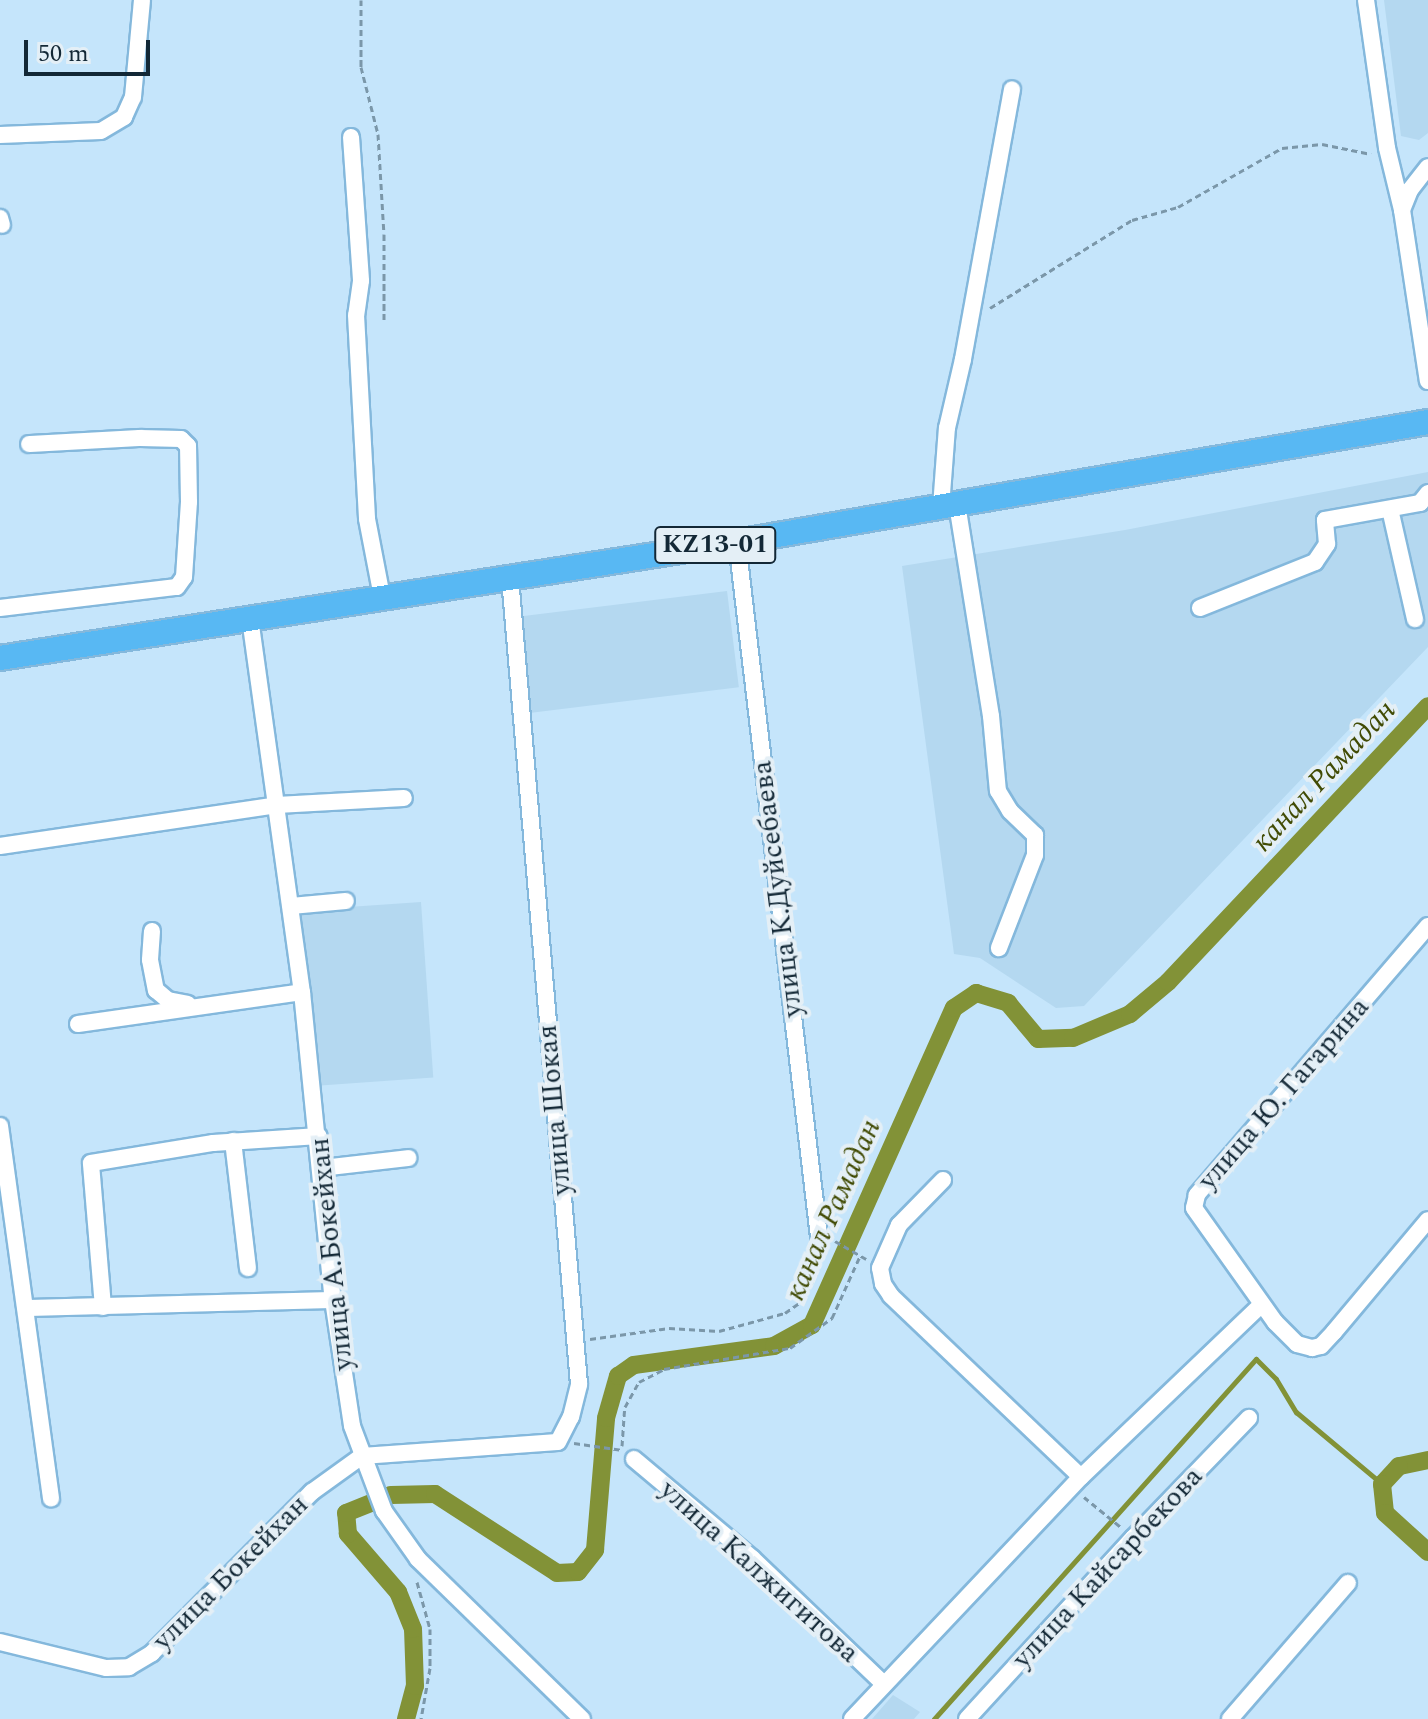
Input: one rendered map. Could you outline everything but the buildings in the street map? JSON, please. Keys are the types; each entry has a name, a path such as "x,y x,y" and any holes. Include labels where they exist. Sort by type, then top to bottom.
{"highway":[{"name":"KZ13-01","path":"0,658 737,542 1428,422"}],"street":[{"path":"0,135 101,131 119,121 133,97 142,0"},
{"path":"1366,0 1387,148 1402,210 1428,381"},
{"path":"999,948 1035,855 1035,835 1010,811 998,791 991,716 949,506 944,462 947,428 1012,89"},
{"path":"351,137 361,281 356,315 367,519 382,597"},
{"path":"1402,210 1410,190 1428,167"},
{"path":"0,608 177,587 184,577 189,502 188,446 181,439 29,444"},
{"path":"1200,608 1315,562 1327,544 1325,520 1420,503 1428,493"},
{"path":"1390,509 1415,619"},
{"name":"улица К.Дуйсебаева","path":"737,542 819,1237"},
{"name":"улица Шокая","path":"362,1456 558,1442 571,1417 579,1384 510,578"},
{"name":"улица А.Бокейхан","path":"250,618 302,992 319,1136 333,1300 352,1426 384,1511 418,1559"},
{"path":"0,846 277,805 404,798"},
{"path":"291,906 346,901"},
{"name":"улица Ю. Гагарина","path":"1428,926 1194,1201 1194,1208 1262,1304 1297,1344 1312,1348 1321,1346 1428,1220"},
{"path":"152,931 150,960 156,990 168,1000 205,1006"},
{"path":"78,1024 302,992"},
{"path":"0,1126 51,1499"},
{"path":"103,1307 91,1163 233,1141 319,1136"},
{"path":"233,1141 248,1268"},
{"path":"322,1168 408,1158"},
{"path":"943,1180 899,1225 880,1268 883,1284 891,1296 1081,1477"},
{"path":"0,1270 18,1269"},
{"path":"27,1308 333,1300"},
{"name":"улица Калжигитова","path":"852,1719 1081,1477 1262,1304"},
{"name":"улица Кайсарбекова","path":"967,1719 1249,1418"},
{"name":"улица Калжигитова","path":"628,1455 752,1558 884,1684"},
{"name":"улица Бокейхан","path":"0,1642 106,1668 129,1667 152,1653 312,1492 362,1456"},
{"path":"418,1559 582,1719"},
{"path":"1238,1716 1348,1583"}],"path":[{"path":"361,0 361,67 378,134 384,234 384,320"},
{"path":"969,321 1132,220 1178,207 1282,148 1322,144 1372,154 1387,148"},
{"path":"575,1342 669,1328 719,1331 785,1313 801,1302 816,1275 819,1237"},
{"path":"842,1243 855,1250"},
{"path":"628,1455 625,1407 639,1382 664,1369 790,1348 832,1318 860,1256"},
{"path":"596,1444 628,1455"},
{"path":"1099,1509 1118,1525"},
{"path":"418,1559 418,1586 430,1629 430,1668 421,1719"}],"shaded area":[{"path":"1384,0 1428,0 1428,133 1419,140 1401,136"},
{"path":"1428,472 1428,647 1084,1006 1056,1008 980,958 954,954 902,566 1125,530"},
{"path":"727,591 739,687 527,713 516,617"},
{"path":"421,902 433,1078 314,1086 301,910"},
{"path":"893,1695 920,1712 914,1719 872,1719"}],"waterway":[{"name":"канал Рамадан","path":"406,1719 415,1686 413,1629 398,1592 348,1534 346,1513 391,1495 435,1494 557,1573 578,1572 595,1550 606,1418 618,1376 634,1365 774,1346 812,1325 954,1008 976,993 1008,1003 1038,1039 1073,1038 1130,1014 1168,982 1428,706"},
{"path":"934,1719 1256,1359 1276,1379 1296,1412 1382,1484"},
{"name":"канал Рамадан","path":"1428,1460 1399,1466 1382,1484 1385,1513 1428,1552"}]}
